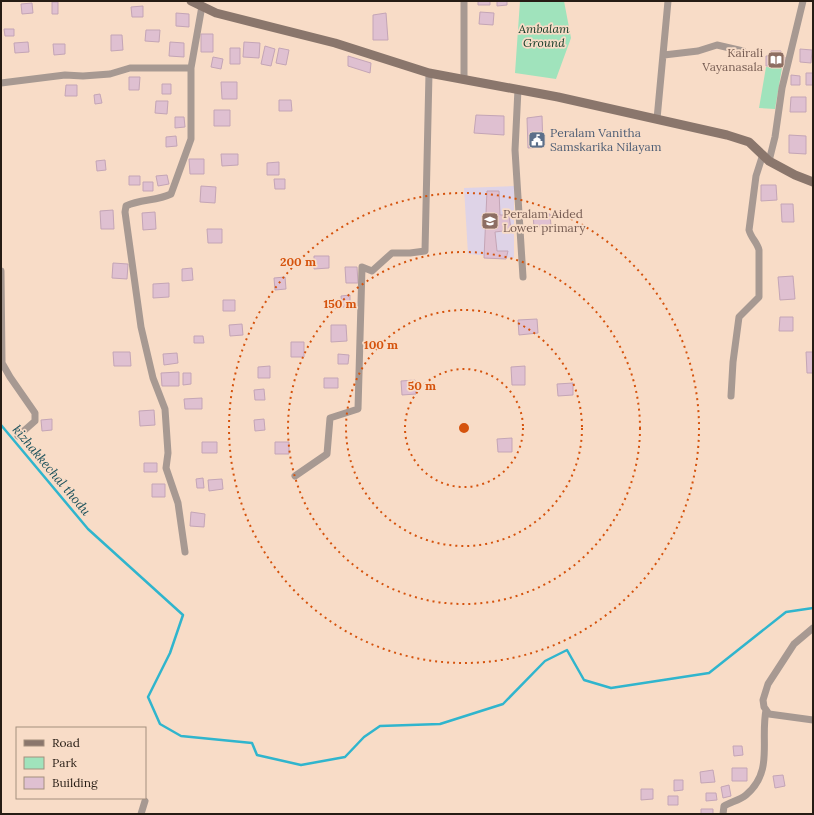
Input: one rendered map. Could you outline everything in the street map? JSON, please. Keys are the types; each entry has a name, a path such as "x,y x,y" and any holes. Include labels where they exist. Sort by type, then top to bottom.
{"main road":[{"path":"191,1 216,13 335,43 429,73 518,89 657,119 749,142 766,158 795,175 813,182"}],"street":[{"path":"464,1 464,79"},
{"path":"657,119 668,1"},
{"path":"731,396 733,356 739,317 746,309 755,303 759,297 759,250 758,244 750,236 749,230 756,176 775,137 782,88 803,1"},
{"path":"185,552 178,503 166,468 168,453 165,409 153,378 141,327 125,212 126,206 133,202 164,197 171,194 191,139 191,68 202,6"},
{"path":"664,56 698,51 717,45 743,51"},
{"path":"1,83 65,75 83,76 110,74 130,68 191,68"},
{"path":"295,476 327,454 330,418 358,410 362,267 372,271 392,253 410,254 425,251 429,73"},
{"path":"518,89 515,150 524,277"},
{"path":"1,271 2,363 35,413 35,421 18,436"},
{"path":"723,814 724,806 744,796 754,787 762,776 764,767 764,722 766,710 763,700 768,684 794,644 813,628"},
{"path":"766,710 769,714 780,717 813,720"},
{"path":"141,814 145,801"}],"shaded area":[{"name":"Peralam Aided Lower primary","path":"514,186 514,258 468,254 464,188"}],"green space":[{"name":"Ambalam Ground","path":"520,1 564,1 571,38 556,79 515,73"},
{"path":"766,67 782,68 775,109 759,108"}],"building":[{"path":"478,1 490,1 490,5 478,5"},
{"path":"497,1 507,1 507,5 497,6"},
{"path":"52,2 58,2 58,14 52,14"},
{"path":"32,3 33,13 22,14 21,4"},
{"path":"143,6 143,17 132,17 131,7"},
{"path":"480,12 494,13 493,25 479,24"},
{"path":"176,13 189,14 189,27 176,26"},
{"path":"386,13 388,40 373,40 373,15"},
{"path":"4,29 14,29 14,36 5,36"},
{"path":"146,30 160,30 159,42 145,41"},
{"path":"201,34 213,34 213,52 201,52"},
{"path":"111,35 122,35 123,50 111,51"},
{"path":"28,42 29,52 15,53 14,43"},
{"path":"170,42 184,43 184,57 169,56"},
{"path":"244,42 260,43 259,58 243,57"},
{"path":"53,44 65,44 65,54 54,55"},
{"path":"265,46 275,49 271,66 261,64"},
{"path":"230,48 240,48 240,64 230,64"},
{"path":"279,48 289,50 286,65 276,63"},
{"path":"800,49 812,50 811,63 800,62"},
{"name":"Kairali Vayanasala","path":"771,51 781,51 781,57 785,57 785,64 780,64 780,66 766,66 766,56 770,56"},
{"path":"348,56 371,63 370,73 348,66"},
{"path":"213,57 223,59 221,69 211,67"},
{"path":"806,73 813,73 813,85 806,85"},
{"path":"791,75 800,76 800,85 791,85"},
{"path":"129,77 140,77 139,90 129,90"},
{"path":"221,82 237,82 237,99 222,99"},
{"path":"162,84 171,84 171,94 162,94"},
{"path":"66,85 77,85 77,96 65,96"},
{"path":"100,94 102,103 95,104 94,95"},
{"path":"791,97 806,97 806,112 790,112"},
{"path":"279,100 291,100 292,111 279,111"},
{"path":"156,101 168,101 167,114 155,113"},
{"path":"214,110 230,110 230,126 214,126"},
{"path":"476,115 504,116 504,135 474,133"},
{"path":"542,116 543,147 528,148 527,118"},
{"path":"175,117 184,117 185,127 175,128"},
{"path":"789,135 806,136 806,154 789,153"},
{"path":"176,136 177,146 166,147 166,137"},
{"path":"221,154 238,154 238,165 222,166"},
{"path":"189,159 204,159 204,174 190,174"},
{"path":"105,160 106,170 97,171 96,161"},
{"path":"279,162 279,175 267,175 267,163"},
{"path":"167,175 169,184 158,186 156,176"},
{"path":"129,176 140,176 140,185 129,185"},
{"path":"274,179 285,179 285,189 275,189"},
{"path":"143,182 153,182 153,191 143,191"},
{"path":"761,185 776,185 777,200 761,201"},
{"path":"201,186 216,187 215,203 200,202"},
{"path":"487,191 499,191 500,215 509,215 511,230 495,232 497,251 508,251 506,259 484,258"},
{"path":"781,204 793,204 794,222 782,222"},
{"path":"113,210 114,229 101,229 100,211"},
{"path":"155,212 156,229 143,230 142,213"},
{"path":"550,214 551,226 534,227 533,215"},
{"path":"207,229 222,229 222,243 208,243"},
{"path":"314,256 329,256 329,268 314,269"},
{"path":"113,263 128,264 127,279 112,278"},
{"path":"345,267 357,267 358,283 346,283"},
{"path":"192,268 193,280 182,281 182,269"},
{"path":"793,276 795,299 780,300 778,277"},
{"path":"285,277 286,289 275,290 274,278"},
{"path":"169,283 169,297 153,298 153,284"},
{"path":"350,295 350,307 342,307 341,296"},
{"path":"223,300 235,300 235,311 223,311"},
{"path":"780,317 793,317 793,331 779,331"},
{"path":"537,319 538,333 519,335 518,320"},
{"path":"242,324 243,335 230,336 229,325"},
{"path":"331,325 346,325 347,341 331,342"},
{"path":"194,336 203,336 204,343 194,343"},
{"path":"291,342 304,342 304,357 291,357"},
{"path":"113,352 130,352 131,366 114,366"},
{"path":"806,352 813,352 813,373 807,373"},
{"path":"177,353 178,363 164,365 163,354"},
{"path":"338,354 349,355 348,364 338,364"},
{"path":"270,366 270,378 258,378 258,367"},
{"path":"525,366 525,385 512,385 511,367"},
{"path":"179,372 179,386 162,386 161,373"},
{"path":"183,373 191,373 191,384 183,385"},
{"path":"324,378 338,378 338,388 324,388"},
{"path":"415,380 416,394 402,395 401,381"},
{"path":"573,383 573,395 558,396 557,384"},
{"path":"264,389 265,400 255,400 254,390"},
{"path":"202,398 202,409 185,409 184,399"},
{"path":"154,410 155,425 140,426 139,411"},
{"path":"52,419 52,430 42,431 41,420"},
{"path":"264,419 265,430 255,431 254,420"},
{"path":"512,438 512,452 498,452 497,439"},
{"path":"202,442 217,442 217,453 202,453"},
{"path":"275,442 289,442 289,454 275,454"},
{"path":"144,463 157,463 157,472 144,472"},
{"path":"203,478 204,488 197,488 196,479"},
{"path":"222,479 223,489 209,491 208,480"},
{"path":"152,484 165,484 165,497 152,497"},
{"path":"191,512 205,514 204,527 190,526"},
{"path":"733,746 742,746 743,755 734,756"},
{"path":"732,768 747,768 747,781 732,781"},
{"path":"713,770 715,782 701,783 700,772"},
{"path":"783,775 785,786 775,788 773,776"},
{"path":"674,780 683,780 683,790 674,791"},
{"path":"729,785 731,796 723,798 721,787"},
{"path":"641,789 653,789 653,799 641,800"},
{"path":"706,793 716,793 717,800 706,801"},
{"path":"668,796 678,796 678,805 668,805"},
{"path":"701,809 713,809 713,814 701,814"}],"waterway":[{"name":"kizhakkechal thodu","path":"1,425 88,529 183,615 170,653 148,697 160,724 181,736 252,743 257,755 301,765 345,757 364,737 380,726 440,724 503,704 545,661 567,650 584,680 611,688 709,673 786,612 813,608"}],"place":[{"name":"Kairali Vayanasala","path":"776,60"},
{"name":"Peralam Vanitha Samskarika Nilayam","path":"537,140"},
{"name":"Peralam Aided Lower primary","path":"490,221"}]}
